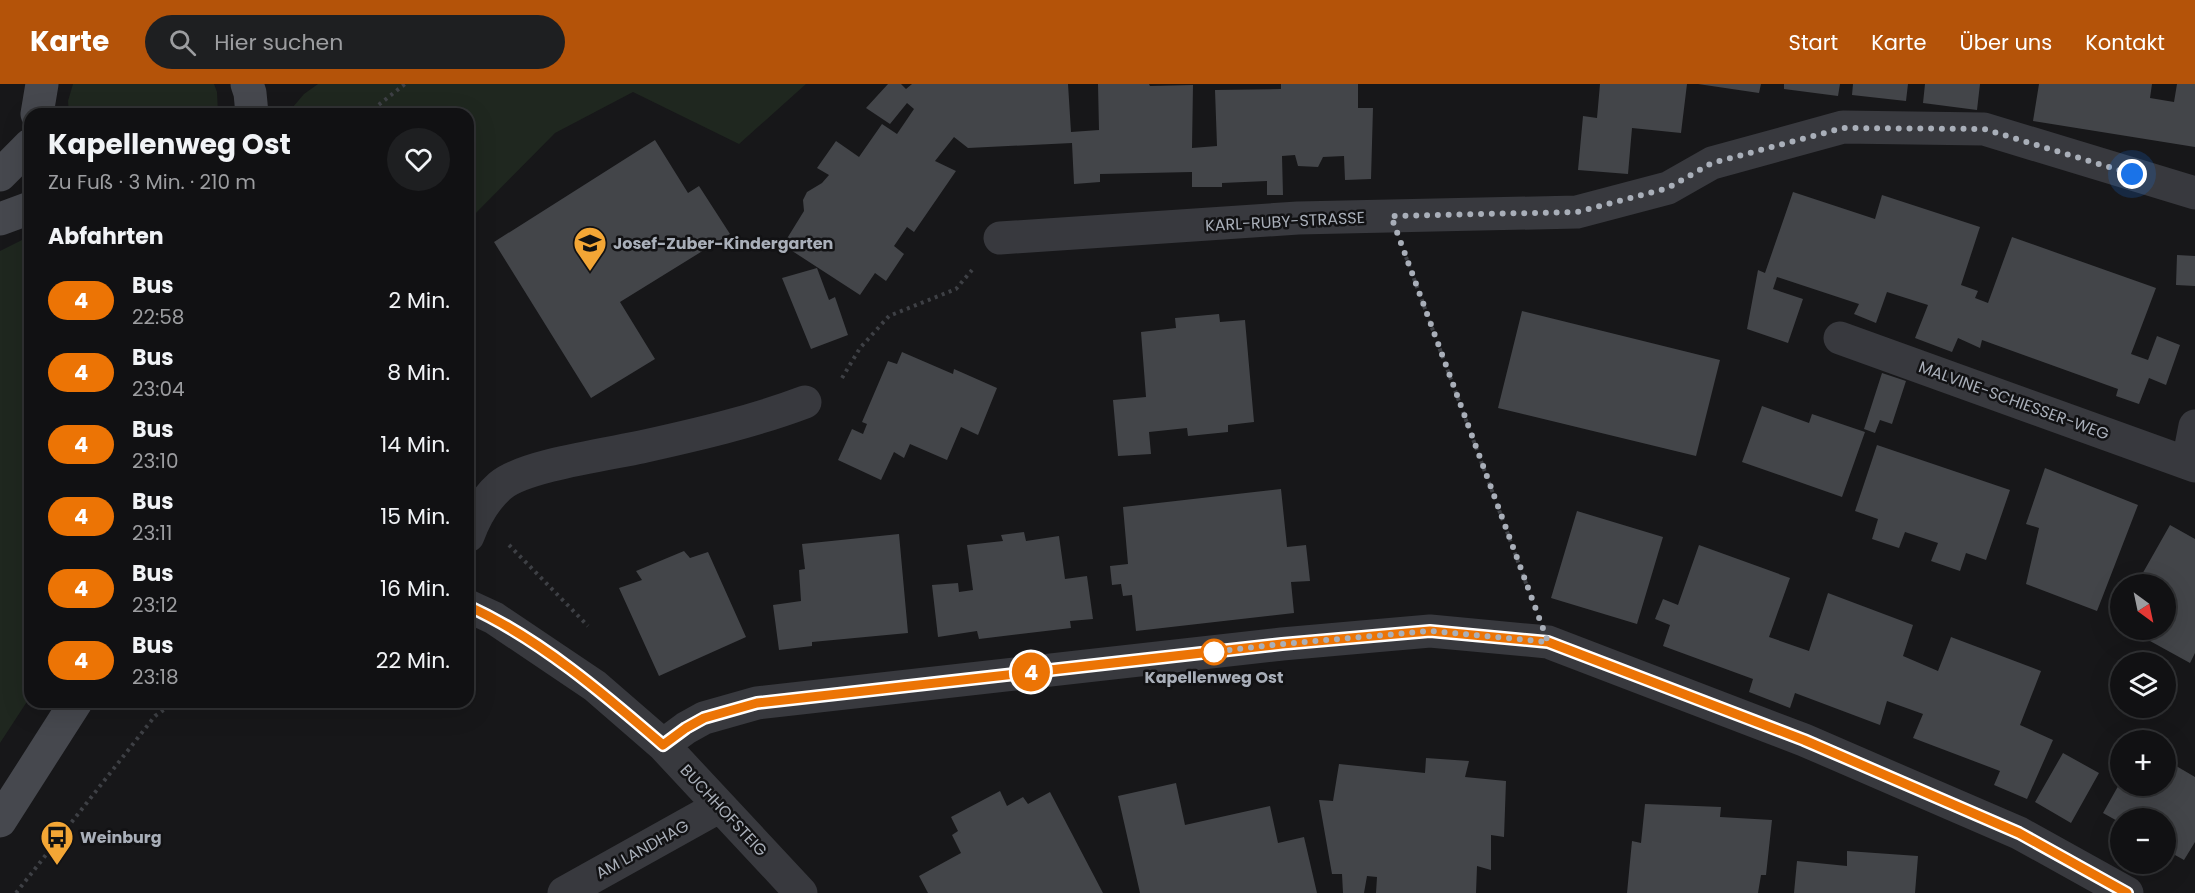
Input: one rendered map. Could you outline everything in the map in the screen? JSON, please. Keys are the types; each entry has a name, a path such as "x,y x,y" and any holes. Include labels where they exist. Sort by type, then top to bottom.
{"street":[{"path":"38,108 42,84"},
{"name":"KARL-RUBY-STRASSE","path":"1000,238 1298,218 1577,212 1668,188 1712,163 1843,128 1984,129 2195,193"},
{"path":"0,175 24,151"},
{"path":"0,219 24,210"},
{"name":"MALVINE-SCHIESSER-WEG","path":"1840,338 2192,464 2195,426"},
{"path":"474,523 501,485 523,472 661,442 782,411 805,402"},
{"name":"BUCHHOFSTEIG","path":"474,609 495,618 594,686 663,745 801,893"},
{"path":"663,745 704,718 757,703 1282,644 1430,631 1548,642 1804,740 1987,819 2019,833 2127,893"},
{"path":"0,821 72,708"},
{"name":"AM LANDHAG","path":"564,893 720,806"}],"path":[{"path":"375,108 405,84"},
{"path":"1391,216 1548,642"},
{"path":"805,402 835,389 860,348 889,316 956,289 1000,238"},
{"path":"474,525 590,628"},
{"path":"16,893 155,716 166,708"}],"shaded area":[{"path":"73,84 214,84 218,108 69,108 68,101"},
{"path":"318,84 806,84 739,144 633,92 555,133 474,215 474,108 292,108 304,94"},
{"path":"24,239 24,706 0,743 0,251"}],"building":[{"path":"888,84 901,84 906,89 912,84 1068,84 1071,132 1099,130 1098,84 1193,85 1192,148 1217,146 1215,90 1281,89 1281,84 1358,84 1358,108 1373,108 1371,179 1345,180 1344,156 1323,157 1318,167 1298,166 1295,155 1282,156 1283,195 1267,195 1267,181 1222,183 1222,187 1192,187 1192,172 1100,174 1100,182 1074,184 1072,143 968,148 954,137 935,161 956,171 914,232 907,227 894,246 904,254 886,281 875,273 860,295 783,245 804,211 803,200 807,192 822,183 829,175 817,168 836,141 859,157 882,124 897,134 914,109 907,103 890,124 866,108"},
{"path":"1600,84 1687,84 1681,133 1632,128 1628,174 1578,170 1583,116 1597,118"},
{"path":"1698,84 1761,84 1759,93"},
{"path":"1784,84 1840,84 1838,96 1784,89"},
{"path":"1853,84 1908,84 1906,101 1852,95"},
{"path":"1925,84 1980,84 1977,110 1923,103"},
{"path":"2039,84 2152,84 2150,98 2174,102 2177,84 2195,84 2195,147 2033,121"},
{"name":"Josef-Zuber-Kindergarten","path":"655,140 688,193 699,186 730,234 620,302 655,359 591,398 494,242"},
{"path":"1793,192 1875,219 1882,195 1980,227 1961,285 1978,291 1975,298 1988,303 2012,237 2156,288 2131,354 2148,360 2157,336 2180,345 2166,385 2149,378 2139,404 2116,396 2118,389 1982,340 1980,348 1958,338 1952,352 1915,338 1928,305 1887,292 1876,323 1854,314 1859,304 1777,277 1773,289 1803,299 1788,343 1747,329 1758,270 1765,273"},
{"path":"2177,255 2195,256 2195,286 2176,285"},
{"path":"817,268 829,300 835,297 848,335 811,349 782,278"},
{"path":"1522,311 1720,360 1696,456 1498,408"},
{"path":"1219,314 1220,322 1245,320 1254,422 1228,425 1228,432 1188,436 1187,428 1149,432 1151,454 1118,456 1113,400 1146,397 1141,332 1176,328 1175,318"},
{"path":"902,352 953,374 954,369 997,388 978,435 961,427 947,460 910,444 904,458 894,452 881,480 838,460 852,429 863,434 867,424 862,422 888,361 897,364"},
{"path":"1882,373 1906,381 1892,424 1880,420 1875,433 1864,429"},
{"path":"1762,406 1809,423 1812,414 1865,432 1842,497 1742,462"},
{"path":"1877,445 2010,490 1986,560 1966,553 1960,571 1931,561 1938,543 1905,532 1899,548 1872,539 1878,519 1855,511"},
{"path":"2045,468 2138,505 2097,611 2026,584 2039,528 2026,524"},
{"path":"1281,489 1287,547 1306,545 1310,581 1291,582 1294,613 1136,631 1132,595 1123,596 1121,584 1112,585 1110,566 1128,564 1123,507"},
{"path":"1577,511 1663,537 1637,624 1551,598"},
{"path":"2170,525 2195,539 2195,653 2190,663 2176,655 2176,652 2170,652 2148,640 2176,640 2176,574 2142,574"},
{"path":"1024,532 1026,541 1059,536 1065,579 1087,576 1093,619 1070,621 1071,628 979,639 977,631 938,637 932,585 958,583 959,592 973,590 967,545 1003,541 1001,535"},
{"path":"899,534 908,633 812,642 812,646 779,650 773,605 801,601 799,570 805,569 802,544"},
{"path":"1699,545 1790,578 1769,637 1809,651 1828,593 1913,625 1903,656 1938,671 1951,637 2041,671 2020,725 2053,740 2027,799 1994,785 2000,771 1913,738 1923,714 1887,701 1880,725 1795,693 1790,708 1749,692 1753,679 1663,646 1670,625 1655,619 1663,599 1678,605"},
{"path":"684,551 690,558 708,552 746,637 659,676 619,588 642,580 636,571"},
{"path":"2063,753 2099,773 2071,823 2035,802"},
{"path":"1426,758 1469,761 1465,777 1506,781 1504,837 1491,835 1491,870 1477,866 1476,893 1376,893 1377,877 1367,876 1364,893 1343,893 1342,874 1332,874 1319,800 1333,801 1339,764 1425,773"},
{"path":"2176,766 2195,777 2195,842 2184,860 2176,856 2176,808 2110,808 2110,817 2103,813 2113,796 2176,796"},
{"path":"1176,783 1185,825 1270,806 1278,843 1304,837 1317,893 1140,893 1118,796"},
{"path":"1000,791 1007,806 1023,797 1028,804 1050,792 1103,893 928,893 919,876 961,853 952,835 958,831 951,817"},
{"path":"1645,804 1721,807 1720,817 1772,820 1766,875 1761,875 1758,893 1627,893 1632,841 1641,843"},
{"path":"1847,851 1918,856 1915,893 1794,893 1797,861 1847,866"}],"bus line":[{"name":"4","path":"474,609 495,618 594,686 663,745 704,718 757,703 1282,644 1430,631 1548,642 1804,740 2019,833 2127,893"}],"place":[{"name":"Josef-Zuber-Kindergarten","path":"590,272"},
{"name":"Kapellenweg Ost","path":"1214,652"},
{"name":"Weinburg","path":"57,866"}],"route":[{"path":"1214,652 1211,652 1430,631 1548,642 1391,216 1577,212 1668,188 1712,163 1843,128 1984,129 2132,174"}]}
